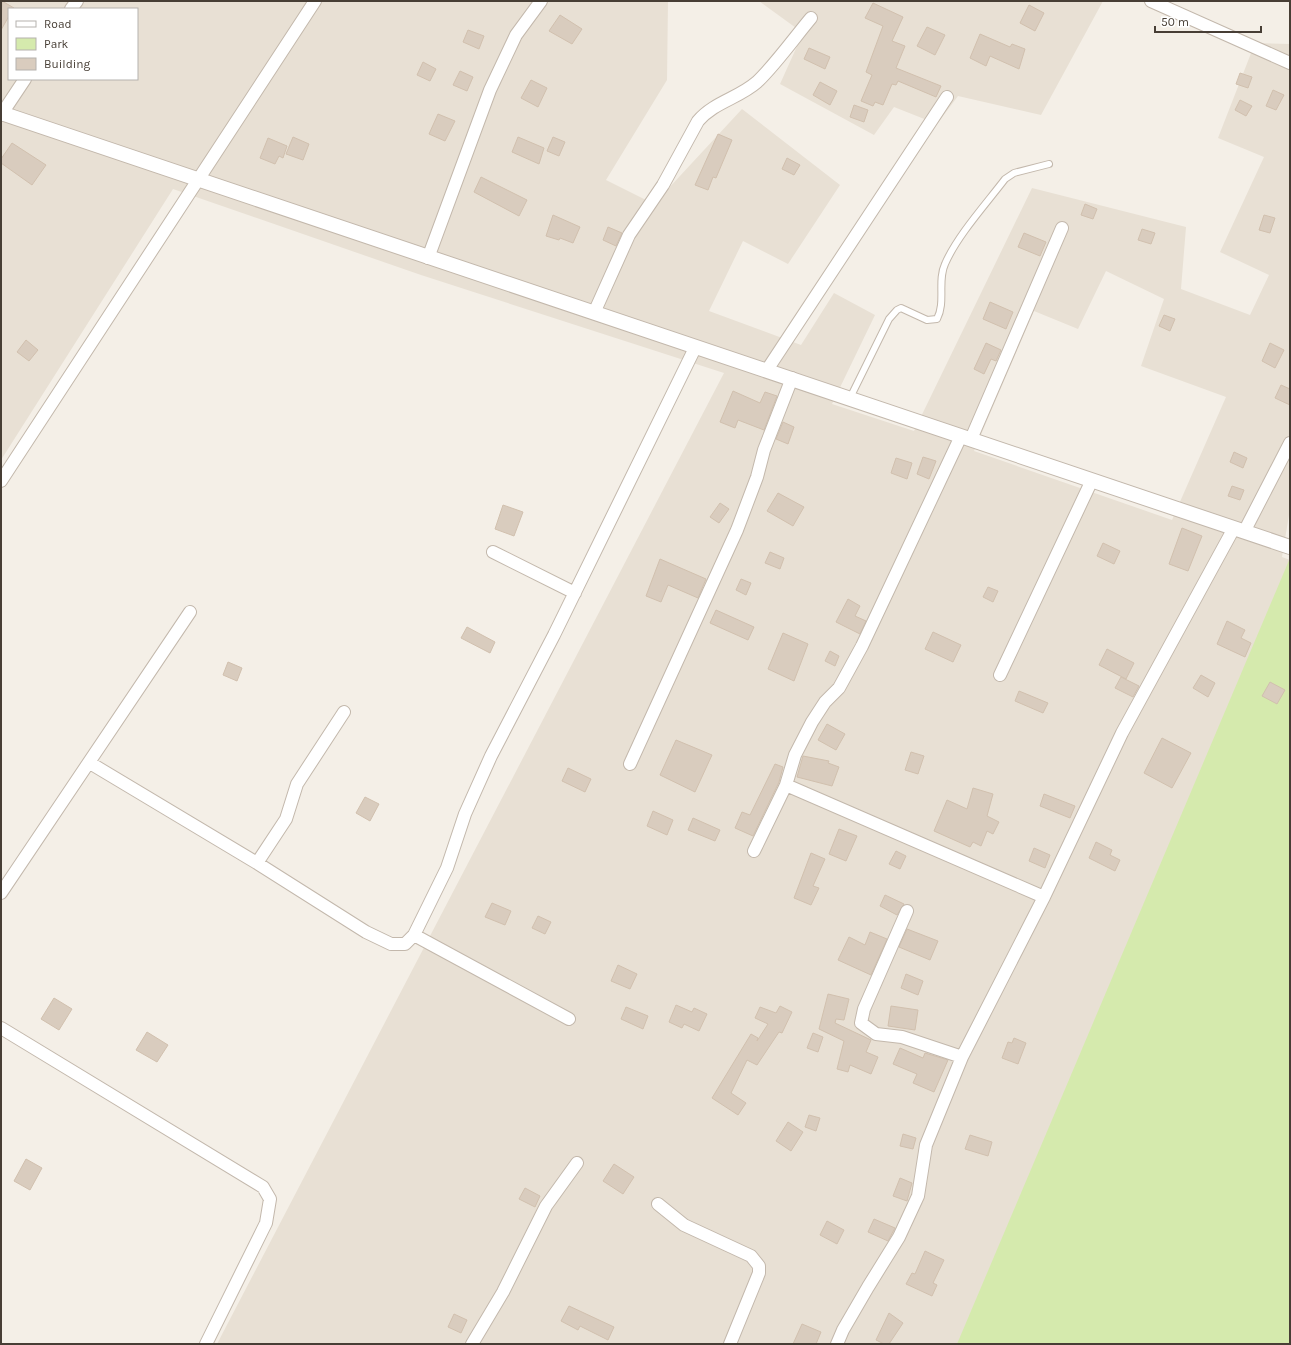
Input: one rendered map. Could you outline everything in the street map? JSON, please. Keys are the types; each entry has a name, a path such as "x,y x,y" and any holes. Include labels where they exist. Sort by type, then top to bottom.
{"street":[{"path":"1,481 315,1"},
{"path":"428,258 490,90 516,34 540,1"},
{"path":"1151,1 1290,63"},
{"path":"594,313 629,235 663,185 698,121 718,104 732,98 757,82 811,18"},
{"path":"24,80 1,114 695,348 792,378 1290,547"},
{"path":"767,370 947,97"},
{"path":"754,851 786,785 795,755 812,722 825,702 839,688 862,646 966,437 1062,228"},
{"path":"90,763 257,862 366,932 391,944 405,944 414,935 447,868 465,814 491,756 575,593 695,348"},
{"path":"630,764 737,530 757,477 764,450 792,378"},
{"path":"837,1344 843,1330 899,1237 918,1196 926,1145 962,1057 1044,897 1122,733 1290,443"},
{"path":"1000,675 1092,480"},
{"path":"493,552 575,593"},
{"path":"1,893 90,763 190,612"},
{"path":"257,862 286,819 297,784 344,712"},
{"path":"786,785 1044,897"},
{"path":"907,911 864,1009 861,1023 876,1034 902,1037 962,1057"},
{"path":"414,935 570,1019"},
{"path":"1,1028 263,1187 270,1199 269,1213 266,1223 206,1344"},
{"path":"472,1344 503,1292 546,1206 577,1163"},
{"path":"658,1204 684,1225 751,1256 759,1266 759,1273 730,1344"}],"lane":[{"path":"850,398 889,319 897,310 901,308 927,320 935,320 937,318 941,308 942,271 944,264 953,249 1005,179 1014,172 1050,164"}],"shaded area":[{"path":"1,1 668,1 667,80 606,180 654,204 742,109 840,185 788,264 743,241 709,311 801,345 834,293 875,315 832,404 914,431 1032,188 1186,227 1181,289 1250,315 1269,275 1220,252 1264,157 1218,138 1255,43 1290,44 1290,509 1282,557 1290,560 966,1344 217,1344 724,373 421,275 173,189 1,460","holes":["1106,271 1164,299 1141,366 1226,397 1172,520 974,451 1034,311 1078,329"]},
{"path":"759,1 1103,1 1041,115 958,96 937,124 894,107 874,135 780,84 803,33"}],"green space":[{"path":"1290,558 1290,1344 957,1344"}],"building":[{"path":"2,1 14,8 8,8 8,18 1,30"},
{"path":"873,3 903,17 892,41 905,46 896,68 941,86 936,97 898,81 896,85 892,84 883,105 875,102 873,106 861,101 872,75 866,72 883,26 865,18"},
{"path":"1029,5 1044,13 1035,31 1020,23"},
{"path":"560,15 582,29 572,44 549,31"},
{"path":"927,27 945,35 935,55 917,46"},
{"path":"468,30 484,36 479,49 463,42"},
{"path":"980,34 1010,47 1012,44 1025,49 1019,69 990,56 986,66 970,58"},
{"path":"809,48 830,57 825,69 804,59"},
{"path":"423,62 436,69 430,81 417,75"},
{"path":"460,71 473,77 467,91 453,85"},
{"path":"1240,73 1252,77 1248,88 1236,84"},
{"path":"531,80 547,88 538,107 521,98"},
{"path":"820,82 837,91 830,105 813,95"},
{"path":"1273,90 1284,95 1276,110 1266,106"},
{"path":"1240,100 1252,106 1246,116 1235,110"},
{"path":"854,105 868,110 864,122 850,117"},
{"path":"438,114 455,121 445,141 429,134"},
{"path":"718,134 732,140 716,178 713,177 708,190 695,185"},
{"path":"293,137 309,144 303,160 286,154"},
{"path":"518,137 544,148 539,164 512,152"},
{"path":"553,137 565,142 559,156 547,151"},
{"path":"268,138 287,146 283,158 279,156 275,164 260,158"},
{"path":"12,143 46,165 32,185 1,163 1,159"},
{"path":"787,158 800,165 794,175 782,169"},
{"path":"481,177 527,200 519,216 474,192"},
{"path":"1085,204 1097,209 1093,219 1081,215"},
{"path":"553,215 580,227 573,243 560,238 559,240 546,236"},
{"path":"1264,215 1275,218 1270,233 1259,230"},
{"path":"608,227 622,233 616,246 603,240"},
{"path":"1142,229 1155,233 1151,244 1138,240"},
{"path":"1024,233 1046,242 1040,256 1018,247"},
{"path":"990,302 1013,312 1006,329 983,319"},
{"path":"1164,315 1175,319 1170,331 1159,326"},
{"path":"26,340 38,350 29,361 17,352"},
{"path":"986,343 1001,350 996,361 991,359 984,374 974,369"},
{"path":"1270,343 1284,350 1275,368 1262,361"},
{"path":"1281,385 1290,389 1290,405 1275,398"},
{"path":"733,391 760,403 765,392 777,396 764,430 738,420 735,428 720,422"},
{"path":"783,422 794,427 788,444 776,439"},
{"path":"1234,452 1247,458 1243,468 1230,462"},
{"path":"923,457 936,461 929,479 917,474"},
{"path":"896,458 912,463 907,479 891,473"},
{"path":"1232,486 1244,490 1240,500 1228,496"},
{"path":"778,493 804,507 793,526 767,511"},
{"path":"720,503 729,509 719,523 710,517"},
{"path":"503,505 523,512 514,536 495,529"},
{"path":"1182,528 1202,536 1188,571 1169,564"},
{"path":"1103,543 1120,551 1114,564 1097,556"},
{"path":"770,552 784,558 780,569 765,563"},
{"path":"660,559 706,579 698,598 668,585 661,602 646,596"},
{"path":"741,579 751,583 746,595 736,590"},
{"path":"988,587 998,591 993,602 983,597"},
{"path":"848,599 860,606 855,616 866,621 860,634 836,622"},
{"path":"716,610 754,627 748,640 710,623"},
{"path":"1227,621 1245,630 1241,638 1251,643 1245,657 1217,644"},
{"path":"467,627 495,642 490,653 461,638"},
{"path":"933,632 961,645 953,662 925,649"},
{"path":"783,633 808,644 794,681 768,669"},
{"path":"1107,649 1134,663 1126,679 1099,665"},
{"path":"830,651 839,656 835,666 825,661"},
{"path":"228,662 242,668 237,681 223,675"},
{"path":"1201,675 1215,683 1208,697 1193,688"},
{"path":"1121,677 1139,686 1133,697 1115,688"},
{"path":"1270,682 1285,690 1277,704 1262,696"},
{"path":"1019,691 1048,703 1043,713 1015,701"},
{"path":"827,724 845,734 836,750 818,740"},
{"path":"1162,738 1191,753 1172,788 1144,773"},
{"path":"676,740 712,755 695,792 660,775"},
{"path":"911,752 924,756 918,774 905,770"},
{"path":"803,756 829,761 828,763 839,767 832,786 797,777"},
{"path":"775,764 783,767 779,782 753,836 735,828 742,812 750,815"},
{"path":"568,768 591,779 585,792 562,781"},
{"path":"973,788 993,794 987,816 999,822 993,834 987,831 981,846 973,842 970,847 934,831 947,800 967,809"},
{"path":"1044,794 1075,806 1070,818 1040,806"},
{"path":"365,797 379,804 370,821 356,813"},
{"path":"653,811 673,820 667,835 647,826"},
{"path":"693,818 720,830 715,841 688,830"},
{"path":"839,829 857,836 846,861 829,854"},
{"path":"1096,842 1112,850 1110,855 1120,860 1115,871 1089,858"},
{"path":"1034,848 1050,855 1045,868 1029,861"},
{"path":"896,851 906,856 900,869 889,864"},
{"path":"811,853 825,859 813,886 819,888 811,905 794,898"},
{"path":"885,895 904,904 897,915 880,906"},
{"path":"492,903 511,911 505,925 485,917"},
{"path":"538,916 551,922 545,934 532,928"},
{"path":"907,929 938,941 930,960 899,947"},
{"path":"870,932 887,939 871,975 838,960 849,937 865,945"},
{"path":"618,965 637,974 630,989 611,981"},
{"path":"906,974 923,981 918,995 901,988"},
{"path":"828,994 849,999 844,1020 836,1019 835,1023 871,1040 866,1052 878,1057 871,1074 850,1065 848,1072 837,1069 844,1041 819,1029"},
{"path":"54,998 72,1009 59,1030 41,1019"},
{"path":"676,1005 692,1012 694,1008 707,1014 699,1031 684,1024 682,1028 669,1022"},
{"path":"780,1006 792,1012 782,1033 779,1032 757,1065 747,1060 731,1093 746,1103 738,1115 712,1098 751,1034 758,1038 757,1041 768,1024 755,1018 760,1007 776,1013"},
{"path":"891,1006 918,1010 915,1030 888,1026"},
{"path":"626,1007 648,1016 643,1029 621,1019"},
{"path":"147,1032 168,1045 157,1062 136,1050"},
{"path":"813,1033 823,1037 818,1052 807,1048"},
{"path":"1014,1038 1026,1043 1018,1064 1002,1058 1008,1042 1012,1043"},
{"path":"900,1048 923,1058 925,1053 948,1060 934,1092 913,1083 917,1074 893,1064"},
{"path":"809,1115 820,1118 816,1131 805,1127"},
{"path":"788,1122 803,1132 791,1151 776,1141"},
{"path":"903,1134 916,1138 913,1149 900,1146"},
{"path":"970,1135 992,1142 988,1156 965,1149"},
{"path":"26,1159 42,1168 30,1190 14,1181"},
{"path":"614,1164 634,1177 623,1194 603,1181"},
{"path":"900,1178 912,1183 907,1201 893,1196"},
{"path":"525,1188 540,1196 535,1207 519,1199"},
{"path":"874,1219 895,1228 888,1241 868,1232"},
{"path":"827,1221 844,1230 837,1244 820,1235"},
{"path":"925,1251 944,1260 933,1283 937,1285 932,1296 906,1284 912,1273 915,1274"},
{"path":"569,1306 614,1327 608,1340 580,1326 578,1330 561,1321"},
{"path":"889,1313 903,1323 889,1344 884,1344 876,1340"},
{"path":"454,1314 467,1320 461,1333 448,1327"},
{"path":"802,1324 821,1332 816,1344 793,1344"}]}
